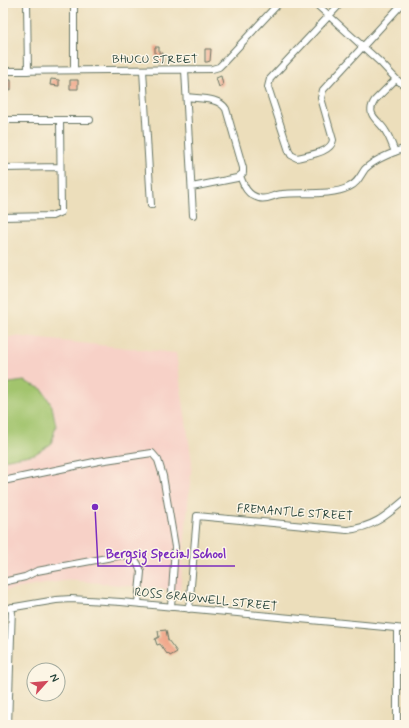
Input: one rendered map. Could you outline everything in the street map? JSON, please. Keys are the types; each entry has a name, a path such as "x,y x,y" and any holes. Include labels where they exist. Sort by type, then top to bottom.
{"street":[{"path":"28,3 28,71"},
{"path":"74,3 74,70"},
{"name":"BHUCU STREET","path":"3,72 74,70 207,70 219,67 279,3"},
{"path":"315,3 363,46 396,79 406,86"},
{"path":"341,3 270,79 268,83 289,151 294,157 297,158 326,150 331,146 333,140 320,98 323,90 403,3"},
{"path":"143,70 151,205"},
{"path":"185,70 194,215"},
{"path":"395,152 386,131 375,120 371,112 374,100 396,79"},
{"path":"186,97 218,101 224,105 242,160 243,168 242,173 237,178 192,187"},
{"path":"3,120 90,120"},
{"path":"3,217 52,216 61,212 60,120"},
{"path":"240,176 246,191 256,198 263,199 281,194 327,192 349,188 357,183 370,165 406,148"},
{"path":"3,168 60,167"},
{"path":"3,481 99,461 152,453 158,460 163,476 175,547 171,607"},
{"name":"FREMANTLE STREET","path":"189,609 197,516 347,530 374,524 384,518 406,499"},
{"path":"3,582 25,577 37,571 123,555 133,557 140,568 141,572 138,603"},
{"name":"ROSS GRADWELL STREET","path":"3,608 71,599 138,603 406,629"},
{"path":"8,725 12,607"},
{"path":"397,629 397,725"}],"shaded area":[{"path":"14,336 176,353 192,462 180,591 69,580 3,591 3,339"}],"green space":[{"path":"24,381 42,389 52,406 56,426 51,444 35,454 3,460 3,384"}],"building":[{"path":"155,47 159,47 159,53 163,53 163,63 155,61"},
{"path":"205,49 211,49 210,61 207,62 205,62"},
{"path":"221,76 223,85 219,87 216,78"},
{"path":"51,79 59,80 59,86 50,85"},
{"path":"11,80 11,90 7,89 7,86 5,86 5,81"},
{"path":"70,80 78,80 78,89 70,89"},
{"path":"166,630 168,640 177,652 170,656 160,644 157,645 155,639 159,637 158,631"}],"place":[{"name":"Bergsig Special School","path":"95,507"}]}
